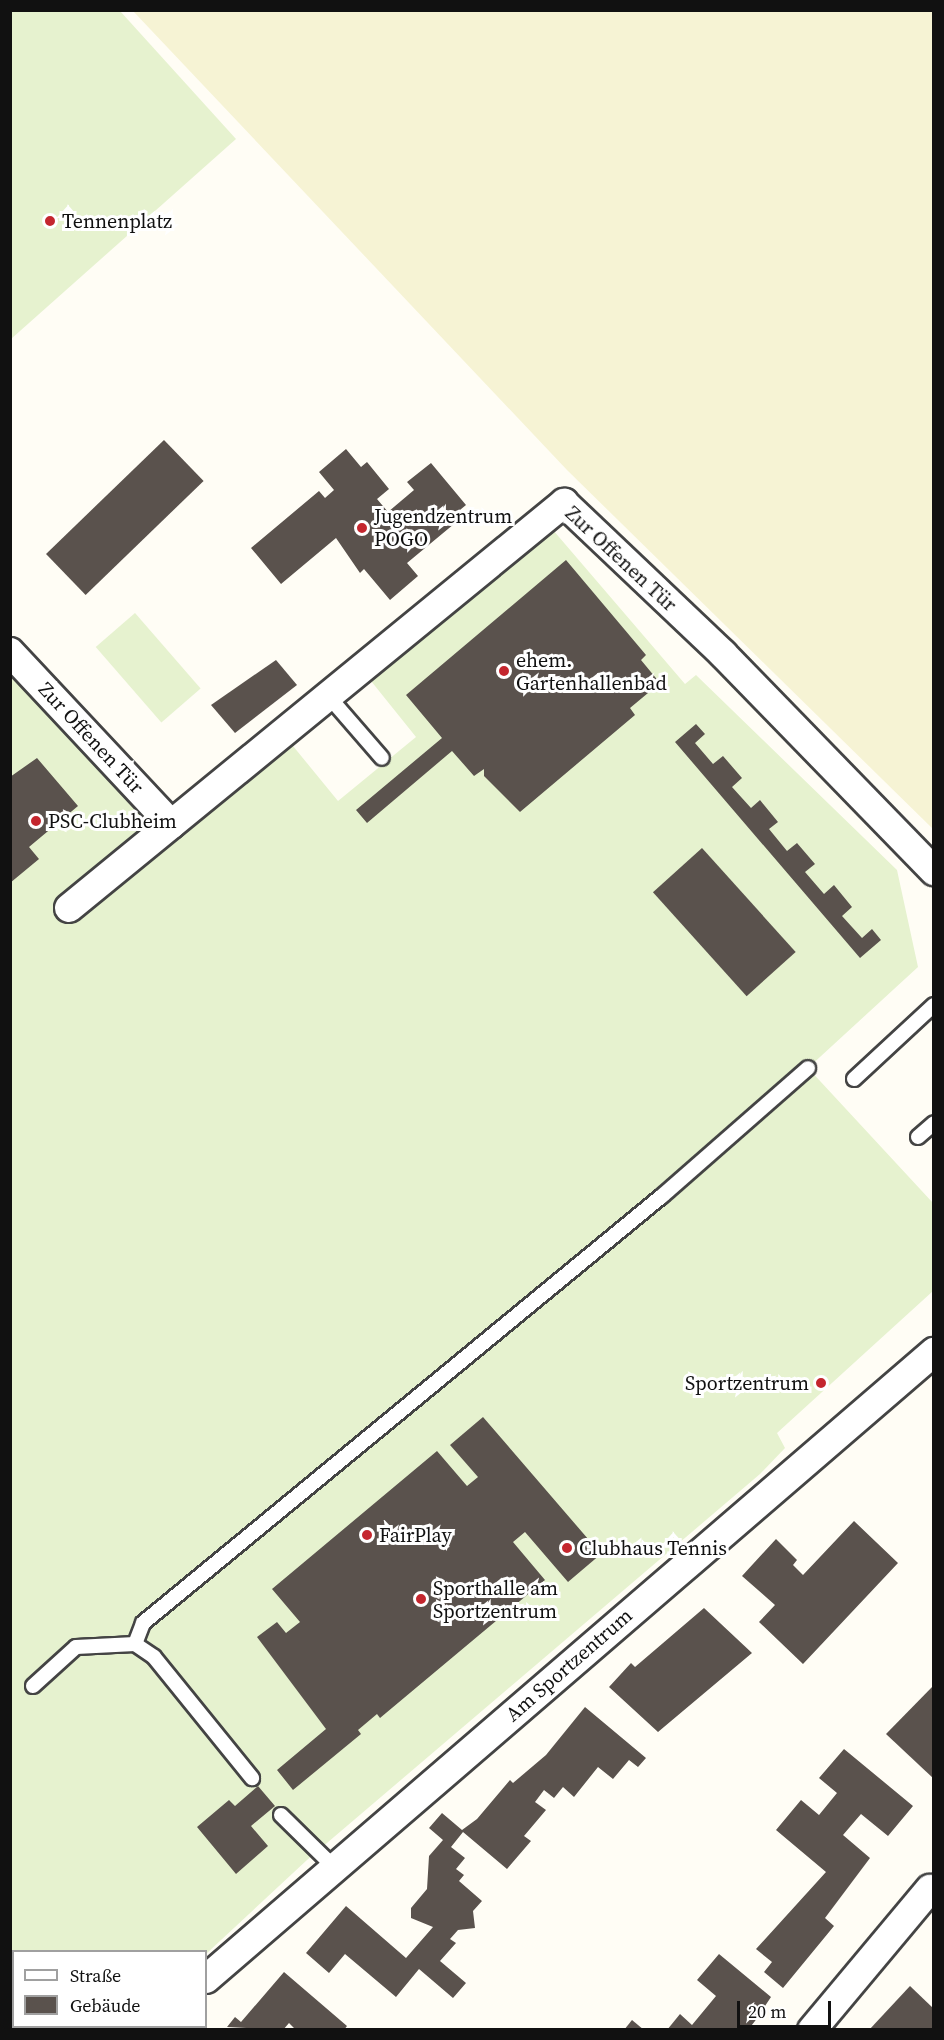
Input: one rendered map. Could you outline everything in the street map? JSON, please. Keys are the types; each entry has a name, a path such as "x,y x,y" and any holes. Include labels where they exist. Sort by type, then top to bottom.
{"street":[{"name":"Zur Offenen Tür","path":"69,908 330,698 564,502 723,654 933,871"},
{"name":"Zur Offenen Tür","path":"10,652 171,824"},
{"name":"Am Sportzentrum","path":"207,1978 933,1352"},
{"path":"812,2030 930,1889"}],"lane":[{"path":"330,698 382,758"},
{"path":"854,1079 933,1005"},
{"path":"135,1644 143,1623 662,1196 808,1068"},
{"path":"918,1137 933,1123"},
{"path":"33,1686 76,1647 135,1644 154,1657 252,1778"},
{"path":"281,1815 334,1867"}],"shaded area":[{"path":"133,11 933,11 933,829 567,470"}],"green space":[{"path":"10,11 120,11 236,139 11,339"},
{"path":"547,523 685,684 696,675 897,870 918,967 808,1068 933,1203 933,1291 777,1433 785,1448 760,1474 307,1860 207,1953 207,1950 12,1950 12,2028 118,2028 11,2029 11,662 166,828 284,735 338,801 416,737 363,671"},
{"path":"135,613 201,688 161,723 96,647"}],"building":[{"path":"164,440 204,481 86,595 46,554"},
{"name":"Jugendzentrum POGO","path":"346,449 361,467 367,462 389,489 377,499 388,512 414,490 407,482 431,463 466,505 449,519 454,524 407,563 418,576 390,600 364,569 360,573 336,538 281,584 251,548 319,491 325,498 334,490 319,472"},
{"name":"ehem. Gartenhallenbad","path":"566,560 646,655 641,660 660,683 630,708 635,715 520,812 484,776 484,769 474,776 452,751 367,823 356,810 442,738 406,695"},
{"path":"276,660 297,685 235,733 211,705"},
{"path":"696,724 705,734 695,743 713,764 723,756 742,778 732,787 751,808 760,800 778,822 769,829 787,851 797,843 815,864 805,872 824,894 834,885 852,907 842,916 862,938 872,929 881,940 860,958 675,742"},
{"name":"PSC-Clubheim","path":"37,758 78,806 29,847 39,859 10,883 10,777"},
{"path":"702,848 796,952 747,996 653,892"},
{"path":"483,1417 601,1554 568,1582 525,1532 513,1542 545,1580 380,1718 377,1714 358,1730 361,1734 293,1790 277,1770 326,1729 257,1637 277,1622 286,1633 300,1622 272,1589 437,1451 467,1486 478,1477 450,1445"},
{"path":"854,1521 898,1563 803,1664 759,1622 775,1605 742,1576 776,1539 797,1560 793,1565 803,1575"},
{"path":"704,1608 752,1653 658,1732 609,1687 631,1663 635,1667"},
{"path":"934,1685 934,1779 886,1734"},
{"path":"585,1707 646,1758 638,1767 629,1760 613,1779 598,1767 574,1797 563,1787 554,1798 544,1790 535,1802 546,1810 524,1836 531,1841 507,1869 463,1832 451,1847 465,1858 456,1869 464,1875 459,1881 482,1901 473,1911 475,1928 458,1930 450,1939 456,1943 440,1961 466,1983 453,1998 419,1969 396,1997 345,1954 329,1973 306,1953 346,1906 406,1958 433,1927 411,1918 411,1908 427,1889 429,1856 443,1840 429,1828 442,1813 462,1830 477,1819 510,1780 513,1783 546,1755"},
{"path":"844,1749 913,1806 888,1836 861,1814 843,1835 870,1858 825,1918 834,1926 783,1988 764,1972 772,1962 756,1949 826,1872 776,1830 801,1800 819,1815 837,1793 819,1778"},
{"path":"258,1786 275,1806 251,1826 268,1846 236,1874 197,1827 229,1800 235,1806"},
{"path":"719,1954 771,1997 755,2021 748,2030 667,2030 680,2014 692,2025 716,1996 697,1980"},
{"path":"284,1972 347,2026 344,2030 296,2030 289,2023 283,2030 227,2027 235,2017 241,2022"},
{"path":"910,1986 934,2009 934,2030 869,2030"},
{"path":"632,2020 644,2030 624,2030"}],"place":[{"name":"Tennenplatz","path":"50,221"},
{"name":"Jugendzentrum POGO","path":"362,528"},
{"name":"ehem. Gartenhallenbad","path":"504,671"},
{"name":"PSC-Clubheim","path":"36,821"},
{"name":"Sportzentrum","path":"821,1383"},
{"name":"FairPlay","path":"367,1535"},
{"name":"Clubhaus Tennis","path":"567,1548"},
{"name":"Sporthalle am Sportzentrum","path":"421,1599"}]}
